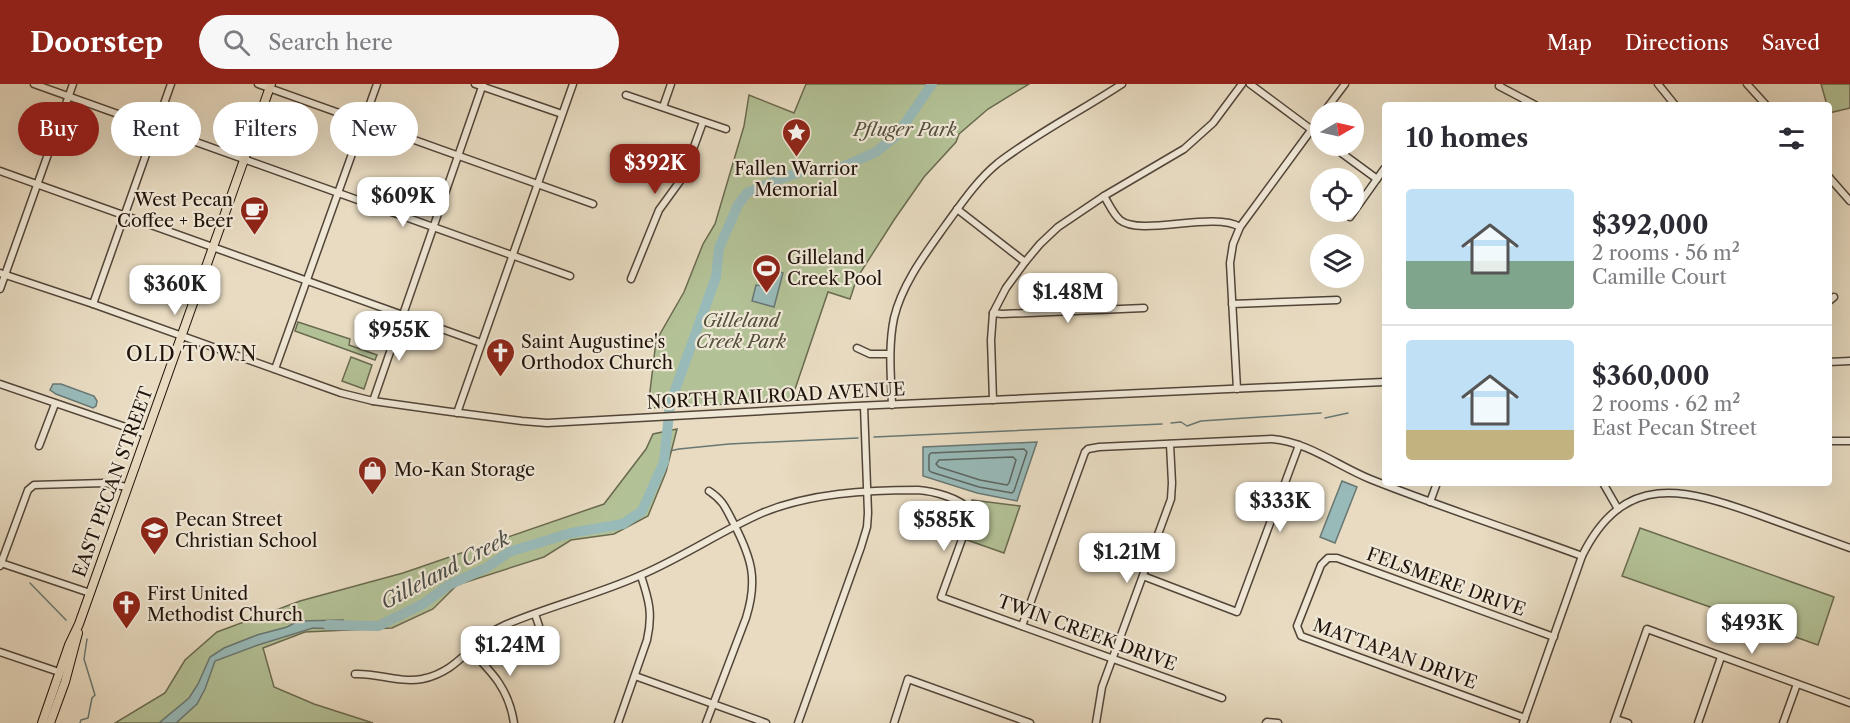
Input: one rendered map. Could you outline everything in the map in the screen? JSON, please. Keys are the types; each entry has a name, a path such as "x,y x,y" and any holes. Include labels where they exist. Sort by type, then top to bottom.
{"main road":[{"name":"EAST PECAN STREET","path":"42,723 270,86"},
{"name":"EAST PECAN STREET","path":"50,723 65,682 78,636 79,624"}],"street":[{"path":"34,84 111,111"},
{"path":"0,289 3,274 38,185 73,84"},
{"path":"165,102 171,84"},
{"path":"258,84 270,86 330,109"},
{"path":"371,102 377,84"},
{"path":"475,84 562,114"},
{"path":"457,413 573,84"},
{"path":"663,107 671,84"},
{"path":"892,405 890,354 895,317 908,282 957,209 975,186 998,163 1026,143 1122,84"},
{"path":"993,400 991,340 993,313 1005,288 1025,262 1058,226 1184,149 1213,123 1242,84"},
{"path":"1250,84 1310,129"},
{"path":"1332,102 1345,84"},
{"path":"1658,84 1673,102"},
{"path":"1748,84 1763,102"},
{"path":"373,400 483,85"},
{"path":"1500,85 1529,102"},
{"path":"626,95 726,129"},
{"path":"631,279 659,210 683,177 703,122"},
{"path":"1237,389 1230,253 1240,227 1310,131"},
{"path":"418,141 593,204"},
{"path":"201,143 570,276"},
{"path":"93,304 146,156"},
{"path":"275,369 352,156"},
{"path":"1346,156 1377,179"},
{"path":"0,171 481,343"},
{"path":"1364,197 1382,172"},
{"path":"1832,180 1850,201"},
{"path":"1104,196 1119,219 1129,224 1224,222 1240,227"},
{"path":"957,209 1025,262"},
{"name":"NORTH RAILROAD AVENUE","path":"3,274 182,335 341,393 457,413 547,423 1382,382"},
{"path":"1232,304 1337,300"},
{"path":"993,313 1144,308"},
{"path":"857,348 870,354 890,354"},
{"path":"1832,362 1850,361"},
{"path":"0,384 146,434"},
{"path":"39,446 55,404"},
{"path":"798,723 861,547 868,520 864,406"},
{"path":"1022,626 1085,452 1091,448 1286,440 1350,471 1382,483"},
{"path":"1832,441 1850,441"},
{"path":"1096,723 1099,696 1171,499 1170,444"},
{"path":"1143,576 1237,612 1299,445"},
{"path":"90,592 0,564 28,490 34,485 105,483 127,487"},
{"path":"1389,486 1582,556"},
{"path":"1430,502 1436,486"},
{"path":"1605,486 1618,509"},
{"path":"1678,486 1678,493"},
{"name":"TWIN CREEK DRIVE","path":"868,492 924,490 962,502 969,510 969,520 941,597 1222,698"},
{"path":"706,723 751,602 752,566 748,552 721,499 710,491"},
{"path":"355,674 403,680 424,678 448,669 480,641 503,626 641,576 765,512 836,494 868,492"},
{"path":"1524,720 1582,556 1606,518 1642,496 1669,492 1691,495 1737,507 1850,548"},
{"name":"FELSMERE DRIVE","path":"1328,558 1336,558 1554,637"},
{"name":"MATTAPAN DRIVE","path":"1328,558 1321,565 1297,626 1301,636 1524,720"},
{"path":"618,723 650,627 651,609 641,576"},
{"path":"535,614 539,626"},
{"path":"1628,723 1615,721 1647,629 1850,703"},
{"path":"471,651 500,682 509,700 514,723"},
{"path":"0,652 59,672"},
{"path":"1698,723 1721,657"},
{"path":"635,676 766,723"},
{"path":"894,723 908,679 1030,723"},
{"path":"1783,723 1797,684"},
{"path":"1266,722 1278,723"}],"green space":[{"name":"Gilleland Creek Park","path":"806,84 1029,84 988,109 959,134 956,142 924,177 894,220 857,278 850,299 828,292 791,401 648,408 656,341 684,292 703,244 715,224 744,126 749,95 794,113"},
{"path":"1821,84 1850,84 1850,108 1832,112 1832,102 1826,102"},
{"path":"298,322 350,339 349,345 377,355 375,360 295,331"},
{"path":"351,357 372,365 364,389 342,381"},
{"path":"677,429 666,472 648,516 614,534 571,540 544,557 457,585 433,609 392,628 305,632 263,648 274,687 314,704 373,723 115,723 165,693 185,660 217,632 300,601 403,573 604,504 646,449 653,434"},
{"path":"972,500 1020,506 1004,553 967,540 974,517"},
{"path":"1640,528 1834,597 1818,645 1622,576"}],"water":[{"name":"Gilleland Creek Pool","path":"773,270 783,273 774,307 752,301 756,285 768,287"},
{"path":"53,384 61,384 94,396 97,401 96,406 93,408 56,394 50,390"},
{"path":"1037,442 1017,501 977,493 923,476 923,447"},
{"path":"1342,481 1357,487 1335,543 1320,537"},
{"path":"343,620 339,629 313,628 215,661 197,704 176,723 159,723 189,698 210,657 224,648 257,635 287,627 298,621"}],"waterway":[{"name":"Gilleland Creek","path":"328,625 378,626 423,604 449,585 486,568 509,552 571,533 623,524 642,511 664,462 670,404 716,277 719,248 738,205 747,193 785,177 809,169 842,167 876,152 897,135 932,84"},
{"path":"1171,423 1181,422 1187,426 1201,421 1321,413"},
{"path":"1325,418 1348,413"},
{"path":"874,437 1162,424"},
{"path":"665,452 729,444 858,438"},
{"path":"30,583 66,620"},
{"path":"80,723 81,720 88,718 92,698 95,695 84,659 87,639"}],"place":[{"name":"Fallen Warrior Memorial","path":"796,158"},
{"name":"West Pecan Coffee + Beer","path":"254,236"},
{"name":"Gilleland Creek Pool","path":"766,294"},
{"name":"Saint Augustine's Orthodox Church","path":"500,378"},
{"name":"Mo-Kan Storage","path":"373,496"},
{"name":"Pecan Street Christian School","path":"154,556"},
{"name":"First United Methodist Church","path":"126,630"}],"district":[{"name":"OLD TOWN","path":"192,354"}],"park label":[{"name":"Pfluger Park","path":"905,130"}]}
